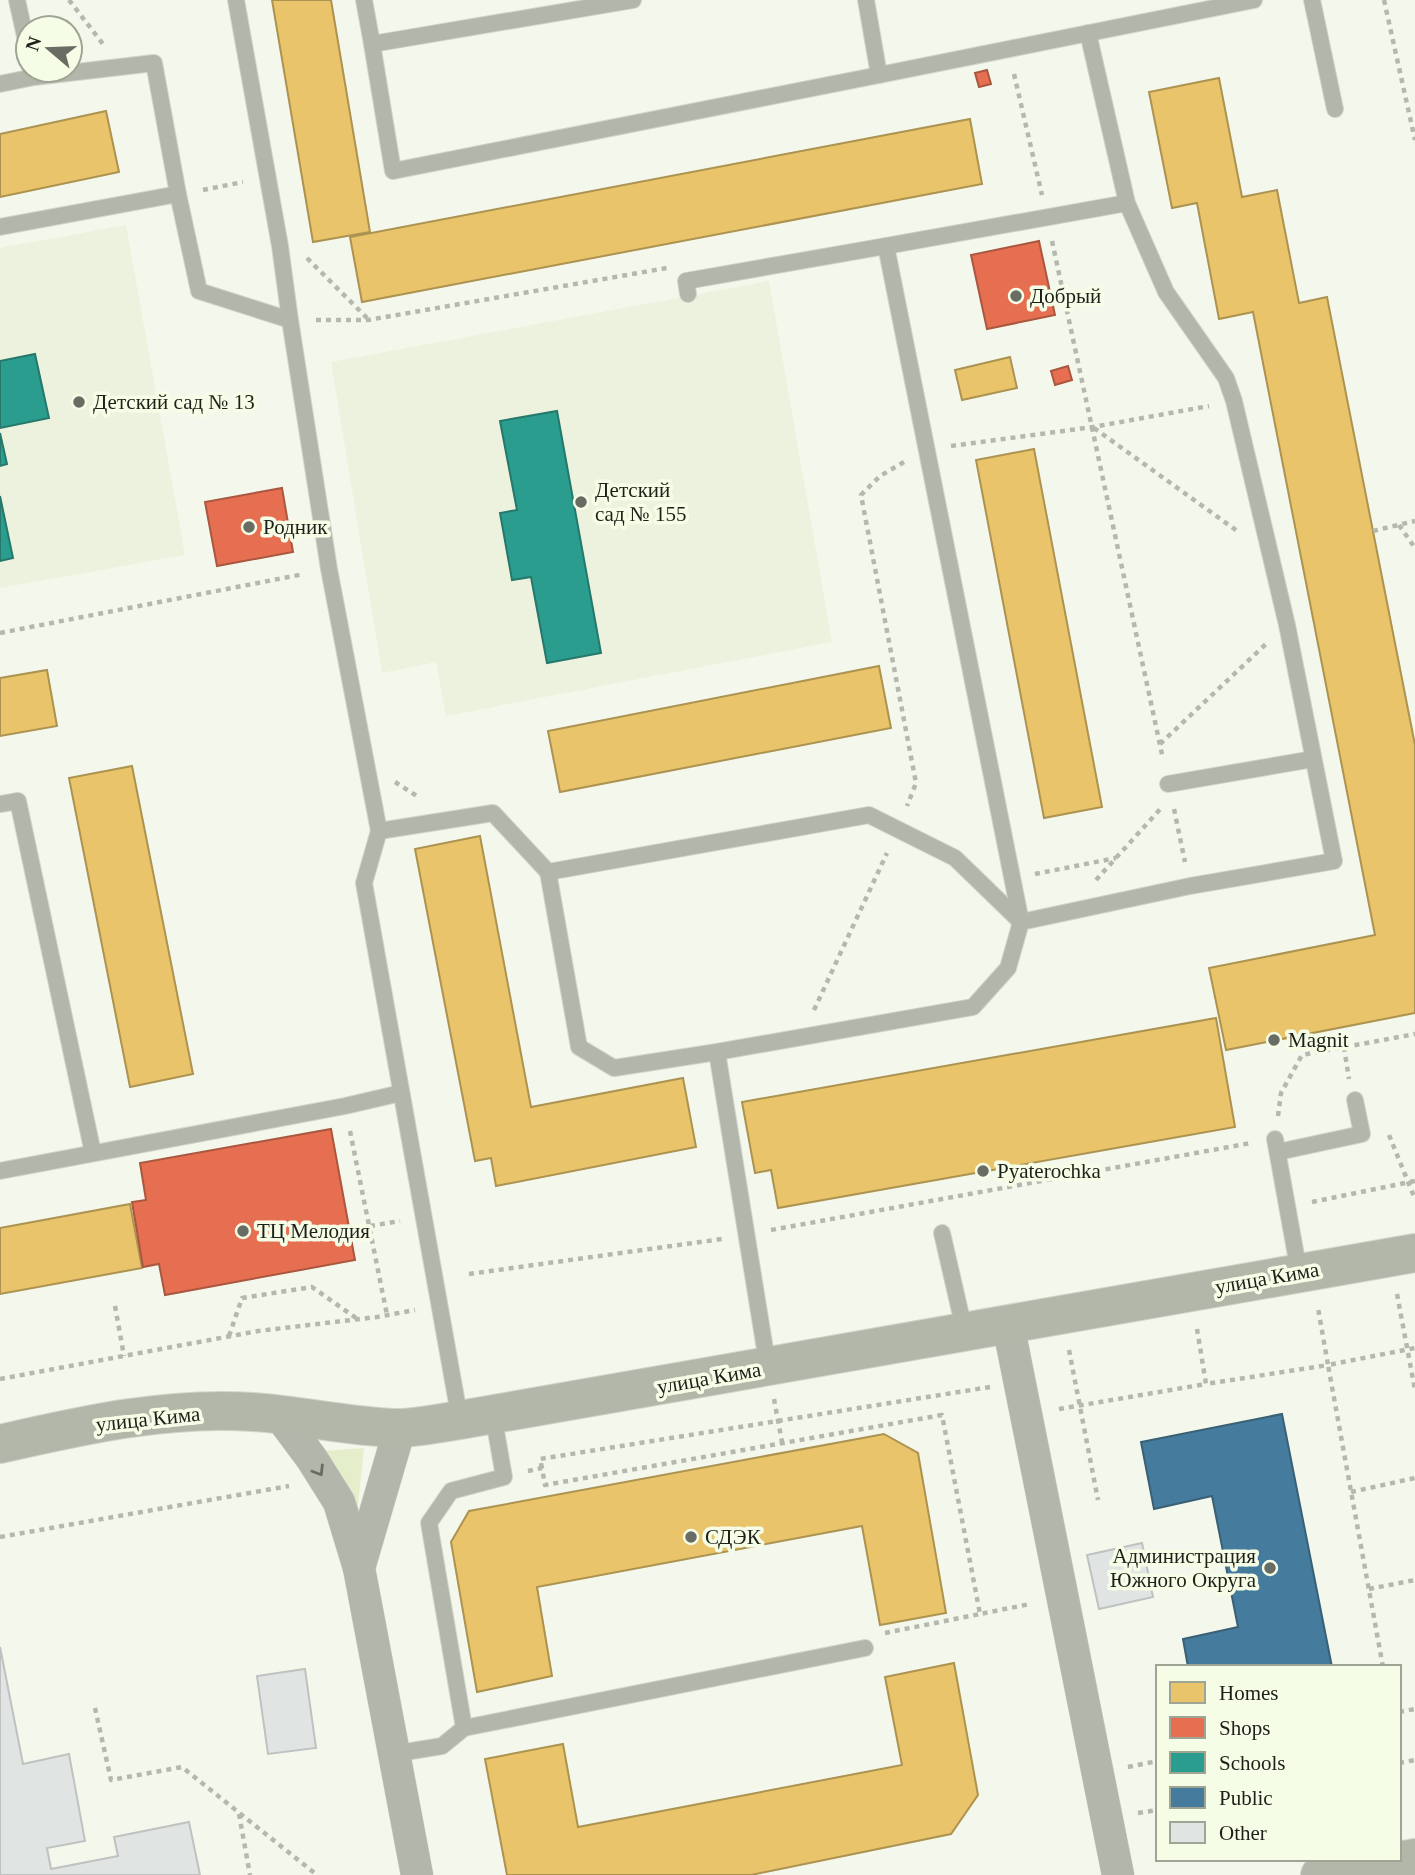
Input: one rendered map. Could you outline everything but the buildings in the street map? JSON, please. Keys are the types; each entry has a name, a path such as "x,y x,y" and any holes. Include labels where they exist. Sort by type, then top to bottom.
{"street":[{"name":"улица Кима","path":"0,1444 71,1428 186,1411 254,1412 341,1424 400,1428 768,1368 1415,1253"},
{"path":"1009,1324 1118,1875"},
{"path":"280,1416 339,1502 359,1568 417,1875"},
{"path":"359,1568 400,1428"},
{"path":"1320,1875 1398,1861"}],"lane":[{"path":"236,0 277,227 329,569 379,831 365,883 401,1093 477,1417 504,1477 451,1491 429,1523 464,1728"},
{"path":"364,0 393,171 1254,0"},
{"path":"372,44 633,0"},
{"path":"866,0 879,75"},
{"path":"1312,0 1335,109"},
{"path":"1021,922 1190,886 1334,861 1287,625 1234,401 1226,378 1166,292 1127,203 1088,33"},
{"path":"84,70 155,63 178,194 199,291 290,320"},
{"path":"0,227 178,194"},
{"path":"688,294 686,281 1127,203"},
{"path":"379,831 493,813 548,872 579,1046 614,1068 973,1007 1008,968 1021,922 886,246"},
{"path":"1168,785 1313,759"},
{"path":"0,804 18,801 93,1153"},
{"path":"548,872 869,815 955,858 1021,922"},
{"path":"717,1052 768,1368"},
{"path":"0,1171 401,1093"},
{"path":"1298,1272 1276,1145 1362,1134 1355,1100"},
{"path":"942,1233 965,1333"},
{"path":"393,1754 442,1746 464,1728 865,1648"}],"path":[{"path":"69,0 120,67"},
{"path":"1384,0 1415,140"},
{"path":"1008,49 1093,427 1168,785"},
{"path":"178,194 268,177"},
{"path":"277,227 368,320"},
{"path":"802,1037 898,830 916,783 861,495 880,476 927,450 1093,427 1234,401"},
{"path":"1093,427 1271,555"},
{"path":"1373,531 1415,521"},
{"path":"1399,524 1415,548"},
{"path":"0,633 329,569"},
{"path":"1159,744 1287,625"},
{"path":"366,762 453,819"},
{"path":"1067,912 1171,797 1190,886"},
{"path":"1013,879 1117,858"},
{"path":"767,1231 1276,1145 1282,1093 1302,1055 1415,1034"},
{"path":"1344,1047 1348,1075"},
{"path":"345,1106 387,1315"},
{"path":"1362,1134 1387,1130 1412,1181 1415,1199"},
{"path":"1287,1207 1412,1181"},
{"path":"469,1274 730,1238"},
{"path":"229,1336 242,1298 312,1286 357,1319"},
{"path":"1397,1294 1415,1390"},
{"path":"115,1306 124,1356"},
{"path":"1318,1308 1383,1665"},
{"path":"0,1379 229,1336 419,1309"},
{"path":"1197,1329 1206,1384 1415,1349"},
{"path":"1082,1348 1069,1350 1098,1500"},
{"path":"980,1614 942,1415 545,1485 540,1459 1003,1385"},
{"path":"778,1421 782,1442"},
{"path":"504,1477 542,1468"},
{"path":"1351,1492 1415,1478"},
{"path":"0,1537 325,1480"},
{"path":"1369,1589 1415,1580"},
{"path":"865,1648 886,1632 1037,1602"},
{"path":"95,1708 111,1780 182,1767 317,1875"},
{"path":"239,1812 250,1875"}],"shaded area":[{"name":"Детский сад № 13","path":"126,225 185,555 0,588 0,248"},
{"name":"Детский сад № 155","path":"769,281 832,642 446,716 436,662 382,673 331,362"}],"green space":[{"path":"364,1448 356,1523 324,1451"}],"place":[{"name":"Добрый","path":"1016,296"},
{"name":"Детский сад № 13","path":"79,402"},
{"name":"Детский сад № 155","path":"581,502"},
{"name":"Родник","path":"249,527"},
{"name":"Magnit","path":"1274,1040"},
{"name":"Pyaterochka","path":"983,1171"},
{"name":"ТЦ Мелодия","path":"243,1231"},
{"name":"СДЭК","path":"691,1537"},
{"name":"Администрация Южного Округа","path":"1270,1568"}]}
